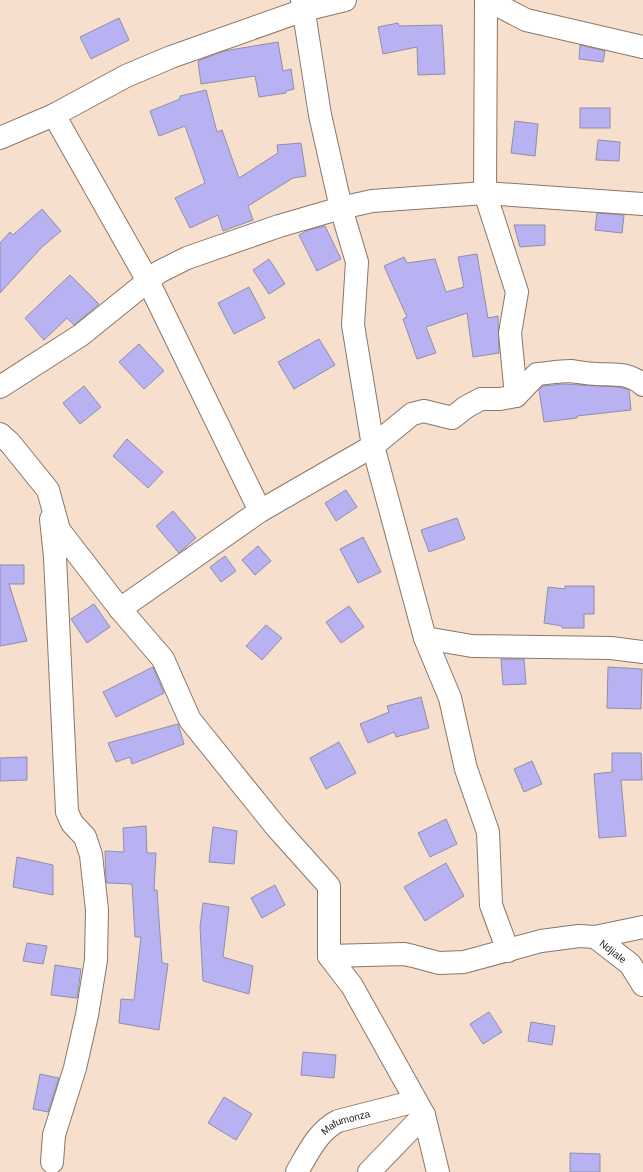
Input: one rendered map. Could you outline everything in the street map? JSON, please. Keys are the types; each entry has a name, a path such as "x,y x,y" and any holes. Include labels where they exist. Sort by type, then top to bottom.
{"street":[{"path":"0,138 54,115 126,76 170,58 303,5 345,0"},
{"path":"516,396 510,333 517,292 485,193 487,0 526,20 643,47"},
{"path":"303,5 320,115 341,208 357,262 353,326 373,446 425,638 450,698 466,769 488,832 491,905 508,951"},
{"path":"54,115 148,281 260,511"},
{"path":"0,387 82,335 159,272 187,258 279,226 341,208 372,201 485,193 643,204"},
{"path":"120,609 260,511 373,446 412,414 424,411 452,418 466,407 481,399 500,399 516,396 537,374 570,371 612,374 625,376 639,382 643,386"},
{"path":"0,434 10,443 48,490 59,530 120,609 163,659 190,720 278,828 329,886 329,956 352,986 420,1108 438,1172"},
{"path":"48,490 55,557 67,812 69,818 82,831 91,855 97,910 96,960 87,1015 75,1068 54,1135 52,1162"},
{"path":"425,638 472,646 611,648 643,652"},
{"path":"329,956 404,954 438,963 464,962 541,941 578,936 595,938 643,927"},
{"name":"Ndjiale","path":"595,938 630,964 643,985"},
{"path":"369,1172 420,1108"},
{"name":"Mafumonza","path":"297,1172 310,1149 329,1126 338,1121 420,1108"}],"building":[{"path":"119,18 129,40 91,59 80,37"},
{"path":"398,23 399,26 442,25 445,74 418,75 417,47 383,54 378,27"},
{"path":"278,42 283,71 291,69 294,89 286,91 286,93 259,97 255,76 201,84 198,61 224,51"},
{"path":"580,45 605,51 603,62 579,59"},
{"path":"206,90 217,132 222,130 239,178 278,153 277,145 301,143 306,176 293,178 248,206 253,220 223,231 218,215 190,228 175,198 205,183 185,126 159,136 150,111 180,99 180,96"},
{"path":"580,108 610,108 610,128 580,128"},
{"path":"515,121 538,124 535,156 511,153"},
{"path":"598,140 620,142 619,161 596,160"},
{"path":"42,209 61,231 42,247 0,293 0,243 10,232 13,235"},
{"path":"597,213 624,215 622,233 595,230"},
{"path":"514,225 545,225 545,245 520,247"},
{"path":"325,226 341,259 317,271 299,235 308,230"},
{"path":"477,254 488,318 498,316 499,353 473,357 467,313 426,327 436,353 417,359 403,319 407,317 384,266 404,257 407,263 435,259 446,292 464,287 458,257"},
{"path":"269,259 285,284 269,294 253,270"},
{"path":"70,275 99,304 74,325 67,318 44,340 25,318"},
{"path":"249,287 265,318 234,334 218,303"},
{"path":"319,339 335,365 294,389 278,362"},
{"path":"139,344 164,371 144,389 119,362"},
{"path":"563,384 619,387 627,389 629,390 631,410 577,416 577,418 544,422 539,390 543,386"},
{"path":"84,386 101,407 80,424 63,403"},
{"path":"127,439 163,472 148,488 113,456"},
{"path":"346,490 357,507 336,521 325,503"},
{"path":"173,511 196,538 179,553 156,526"},
{"path":"457,518 465,539 429,552 421,530"},
{"path":"363,537 381,572 358,583 340,549"},
{"path":"258,546 271,561 255,575 242,560"},
{"path":"225,556 236,571 221,582 210,567"},
{"path":"0,565 24,565 24,584 9,584 27,641 0,646"},
{"path":"565,586 594,586 594,614 584,614 584,628 562,628 562,626 544,623 548,587 565,589"},
{"path":"94,604 110,627 87,643 71,619"},
{"path":"349,606 364,627 341,643 326,622"},
{"path":"266,625 282,638 262,660 246,646"},
{"path":"501,659 524,659 526,684 503,685"},
{"path":"153,667 164,693 116,717 103,692"},
{"path":"608,667 642,669 641,709 607,708"},
{"path":"421,697 429,728 396,737 394,732 368,743 360,724 389,712 387,706"},
{"path":"178,724 184,744 132,764 130,757 116,762 108,743"},
{"path":"339,742 356,773 326,789 310,758"},
{"path":"612,753 641,753 642,780 621,780 626,836 599,838 594,774 612,772"},
{"path":"27,757 27,780 0,781 0,758"},
{"path":"532,761 542,784 524,792 514,769"},
{"path":"446,819 457,844 430,857 418,833"},
{"path":"146,826 147,853 156,853 154,890 157,890 162,963 168,964 159,1030 119,1023 121,999 134,1000 141,937 135,937 132,884 107,883 106,881 105,851 124,852 123,828"},
{"path":"213,827 237,831 234,864 209,862"},
{"path":"17,857 53,865 53,895 13,887"},
{"path":"446,863 464,896 425,921 404,887"},
{"path":"275,885 285,905 262,918 251,898"},
{"path":"203,903 229,907 223,957 253,966 249,994 203,981 200,927"},
{"path":"27,943 47,946 43,964 23,961"},
{"path":"55,965 81,969 77,998 51,995"},
{"path":"489,1012 502,1032 483,1044 470,1024"},
{"path":"531,1022 555,1026 552,1045 528,1041"},
{"path":"303,1052 336,1055 334,1078 301,1075"},
{"path":"40,1074 59,1078 48,1112 33,1109"},
{"path":"224,1097 252,1114 236,1140 208,1123"},
{"path":"570,1153 600,1154 600,1172 570,1172"}]}
